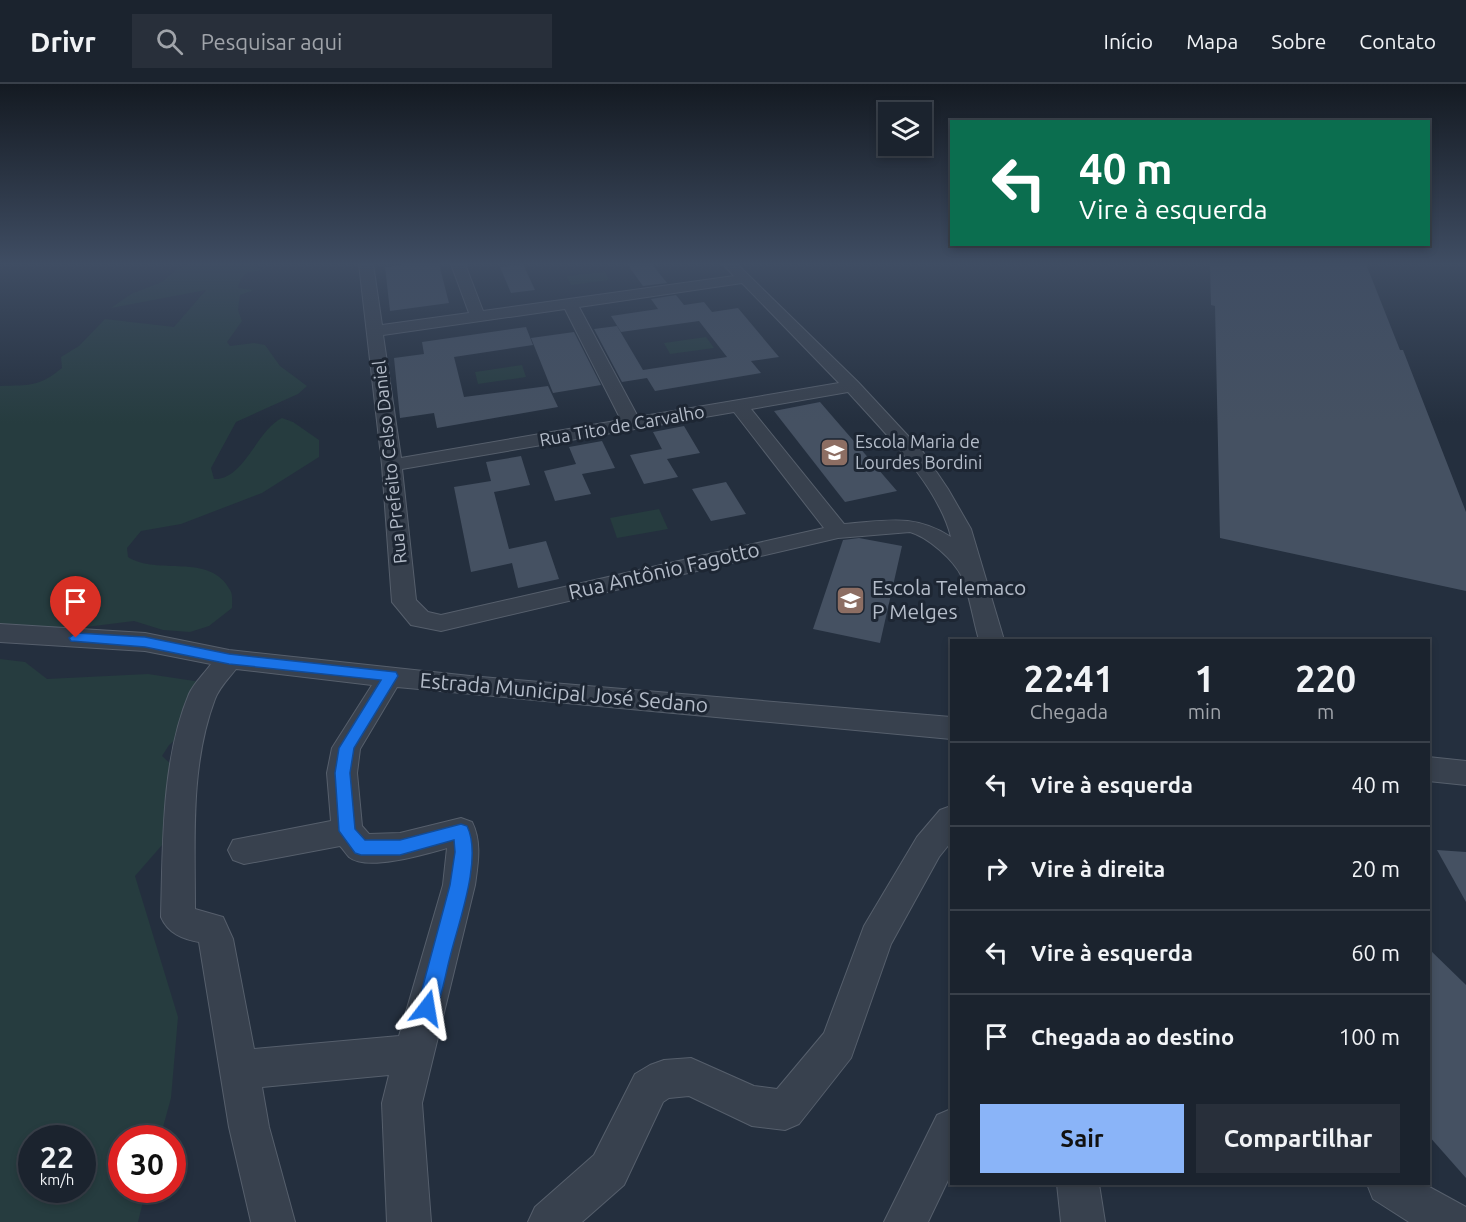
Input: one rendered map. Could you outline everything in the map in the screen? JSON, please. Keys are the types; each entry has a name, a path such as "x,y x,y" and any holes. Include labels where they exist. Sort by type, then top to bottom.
{"street":[{"name":"Rua Prefeito Celso Daniel","path":"373,317 392,465 404,602 420,619"},
{"path":"375,331 464,317"},
{"path":"577,317 632,423"},
{"path":"782,317 852,386 916,456 939,489 960,529 969,570 991,639"},
{"name":"Rua Tito de Carvalho","path":"392,465 852,386"},
{"path":"738,406 838,531"},
{"path":"910,526 922,520 935,507 939,489"},
{"name":"Rua Antônio Fagotto","path":"420,619 441,622 838,531 910,526 936,535 969,570"},
{"name":"Estrada Municipal José Sedano","path":"0,633 145,642 229,659 470,686 950,728"},
{"path":"229,659 203,694 193,726 180,798 178,917 192,925 211,928 216,939 249,1127 273,1222"},
{"path":"391,676 346,748 342,773 347,831 361,848 400,847 461,831 463,852 459,885 402,1103 409,1222"},
{"path":"1430,770 1466,773"},
{"path":"550,1222 609,1170 649,1088 664,1078 691,1077 752,1106 785,1110 838,1045 876,938 928,847 950,820"},
{"path":"243,850 347,831"},
{"path":"240,1070 413,1054"},
{"path":"906,1222 950,1131"},
{"path":"1078,1185 1083,1222"},
{"path":"1389,1185 1451,1222"}],"green space":[{"path":"183,317 241,317 242,321 227,342 230,346 254,343 265,345 280,366 307,386 298,394 236,422 211,468 214,479 234,472 273,424 282,418 293,422 319,440 319,457 262,493 181,524 141,531 127,548 128,557 140,562 210,571 221,578 231,592 232,608 209,626 190,632 163,630 134,621 86,627 0,626 0,386 33,384 47,379 62,368 61,357 79,346 105,319 174,327"},
{"path":"706,337 714,348 670,354 664,343"},
{"path":"522,365 526,377 478,384 475,372"},
{"path":"659,509 668,529 617,538 610,518"},
{"path":"0,659 25,662 47,679 148,674 201,682 207,712 169,745 162,756 188,780 176,829 135,876 178,1017 171,1098 164,1125 108,1125 108,1203 143,1203 138,1222 0,1222"}],"building":[{"path":"612,317 746,317 779,357 751,361 761,373 655,391 647,378 622,382 594,329 617,326 643,370 727,357 699,321 621,332"},
{"path":"1215,317 1387,317 1400,350 1403,350 1466,512 1466,591 1220,538"},
{"path":"526,327 533,345 454,357 464,397 548,386 558,407 437,428 434,413 400,418 394,358 424,354 422,342"},
{"path":"574,332 601,385 553,393 531,338"},
{"path":"820,402 897,491 845,502 774,411"},
{"path":"684,426 700,453 667,459 678,477 644,484 630,455 662,449 653,432"},
{"path":"602,441 615,468 582,474 591,494 555,501 544,471 576,464 569,447"},
{"path":"521,456 530,485 494,492 509,549 546,541 559,579 518,588 512,563 471,572 454,487 491,481 486,462"},
{"path":"726,482 746,514 711,521 692,489"},
{"path":"859,538 902,546 880,643 813,629 843,540"},
{"path":"1437,850 1466,852 1466,902"},
{"path":"1430,950 1466,985 1466,1178 1430,1137"}],"place":[{"name":"Escola Maria de Lourdes Bordini","path":"834,452"},
{"name":"Escola Telemaco P Melges","path":"851,600"}],"route":[{"path":"76,638 145,642 229,659 391,676 346,748 342,773 347,831 361,848 400,847 461,831 463,852 459,885 427,1008"}]}
